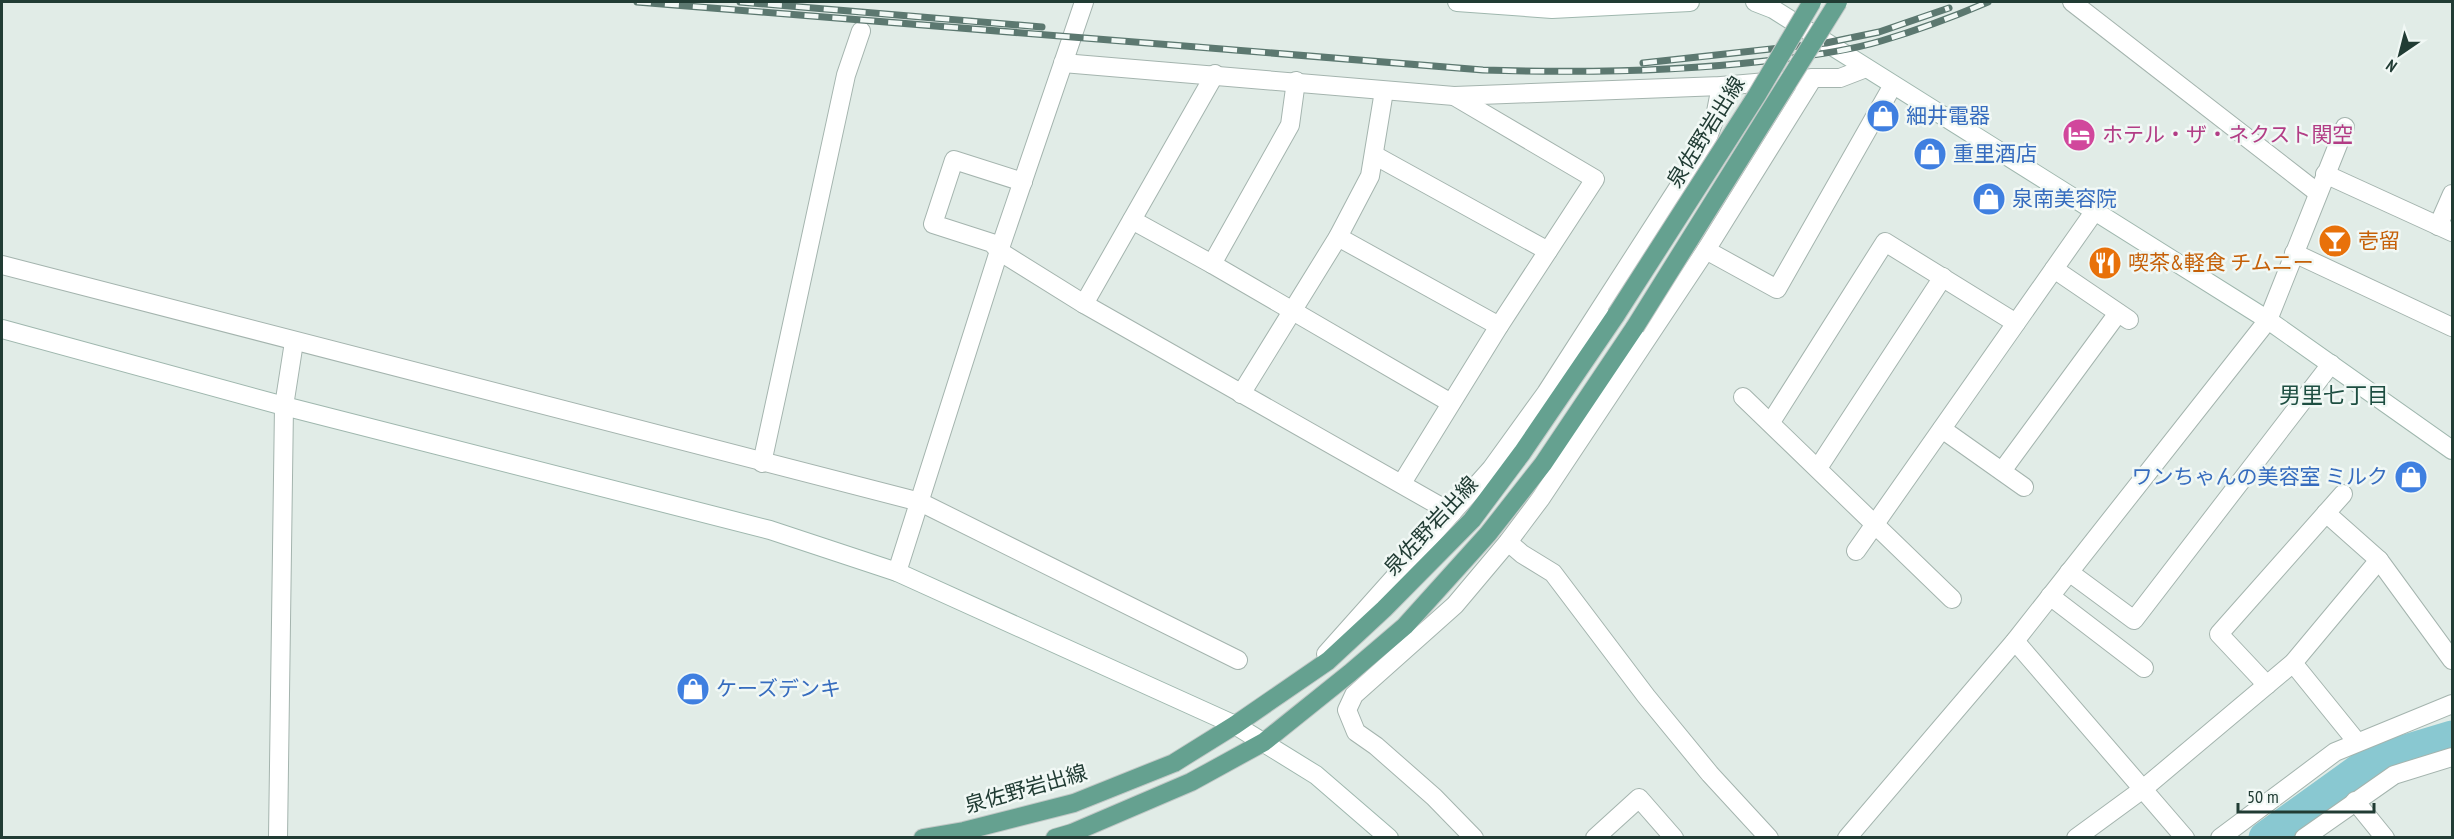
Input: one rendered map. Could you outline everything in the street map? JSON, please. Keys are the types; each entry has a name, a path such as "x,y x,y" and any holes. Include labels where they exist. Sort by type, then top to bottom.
{"main road":[{"name":"泉佐野岩出線","path":"923,837 963,831 1074,803 1174,763 1235,725 1328,661 1384,609 1472,520 1542,426 1757,95 1812,2"},
{"name":"泉佐野岩出線","path":"1054,837 1072,833 1191,782 1264,742 1350,674 1405,626 1480,543 1543,464 1635,327 1838,2"}],"street":[{"path":"897,572 999,251 1084,2"},
{"path":"1457,2 1552,9 1690,2"},
{"path":"1755,2 1773,9 2268,320 2452,450"},
{"path":"2072,2 2318,193"},
{"path":"762,463 846,75 861,31"},
{"path":"1063,63 1215,74 1454,96 1721,86 1813,78 1840,78 1866,68"},
{"path":"1084,304 1215,74"},
{"path":"1474,837 1434,796 1376,746 1356,732 1347,710 1354,695 1455,605 1508,542 1589,428 1706,250 1813,78"},
{"path":"1212,264 1290,125 1296,81"},
{"path":"1706,250 1777,289 1893,85"},
{"path":"1307,675 1491,469 1546,393 1705,146 1721,86"},
{"path":"1241,394 1338,237 1370,176 1384,91"},
{"path":"1402,483 1499,326 1594,179 1454,96"},
{"path":"1847,837 2015,641 2268,320 2345,127"},
{"path":"1374,155 1548,251"},
{"path":"1023,182 954,160 933,224 992,243 999,251 1084,304 1452,513"},
{"path":"2325,174 2445,229 2452,194"},
{"path":"1856,551 2094,212"},
{"path":"1132,220 1451,403"},
{"path":"1338,237 1499,326"},
{"path":"1771,422 1885,242 2016,323"},
{"path":"2294,253 2452,327"},
{"path":"2,265 920,502 1238,660"},
{"path":"2002,471 2123,317 2054,269"},
{"path":"1818,468 1942,278"},
{"path":"2,330 284,406 770,530 897,572 1235,725 1316,775 1389,837"},
{"path":"278,837 284,406 294,342"},
{"path":"2069,572 2134,620 2331,364"},
{"path":"1743,397 1952,599"},
{"path":"1942,429 2025,487"},
{"path":"2267,685 2219,634 2343,494"},
{"path":"2326,513 2379,560 2452,660"},
{"path":"1508,542 1522,554 1553,573 1646,696 1710,774 1768,837"},
{"path":"2076,837 2143,789 2293,663 2379,560"},
{"path":"2050,596 2144,668"},
{"path":"2015,641 2185,837"},
{"path":"2293,663 2357,742"},
{"path":"2220,837 2335,752 2452,704"},
{"path":"2304,837 2394,775 2452,757"},
{"path":"1595,837 1639,798 1674,837"},
{"path":"2355,801 2385,837"}],"waterway":[{"path":"2265,838 2372,761 2452,737"}],"railway":[{"path":"637,2 1483,70 1554,71 1624,71 1695,67 1823,54 1895,37 1988,2"},
{"path":"740,2 1042,27"},
{"path":"1643,63 1826,43 1879,32 1949,8"}],"place":[{"name":"細井電器","path":"1883,116"},
{"name":"ホテル・ザ・ネクスト関空","path":"2079,135"},
{"name":"重里酒店","path":"1930,154"},
{"name":"泉南美容院","path":"1989,199"},
{"name":"壱留","path":"2335,241"},
{"name":"喫茶&軽食 チムニー","path":"2105,263"},
{"name":"ワンちゃんの美容室 ミルク","path":"2411,477"},
{"name":"ケーズデンキ","path":"693,689"}],"district":[{"name":"男里七丁目","path":"2334,395"}]}
